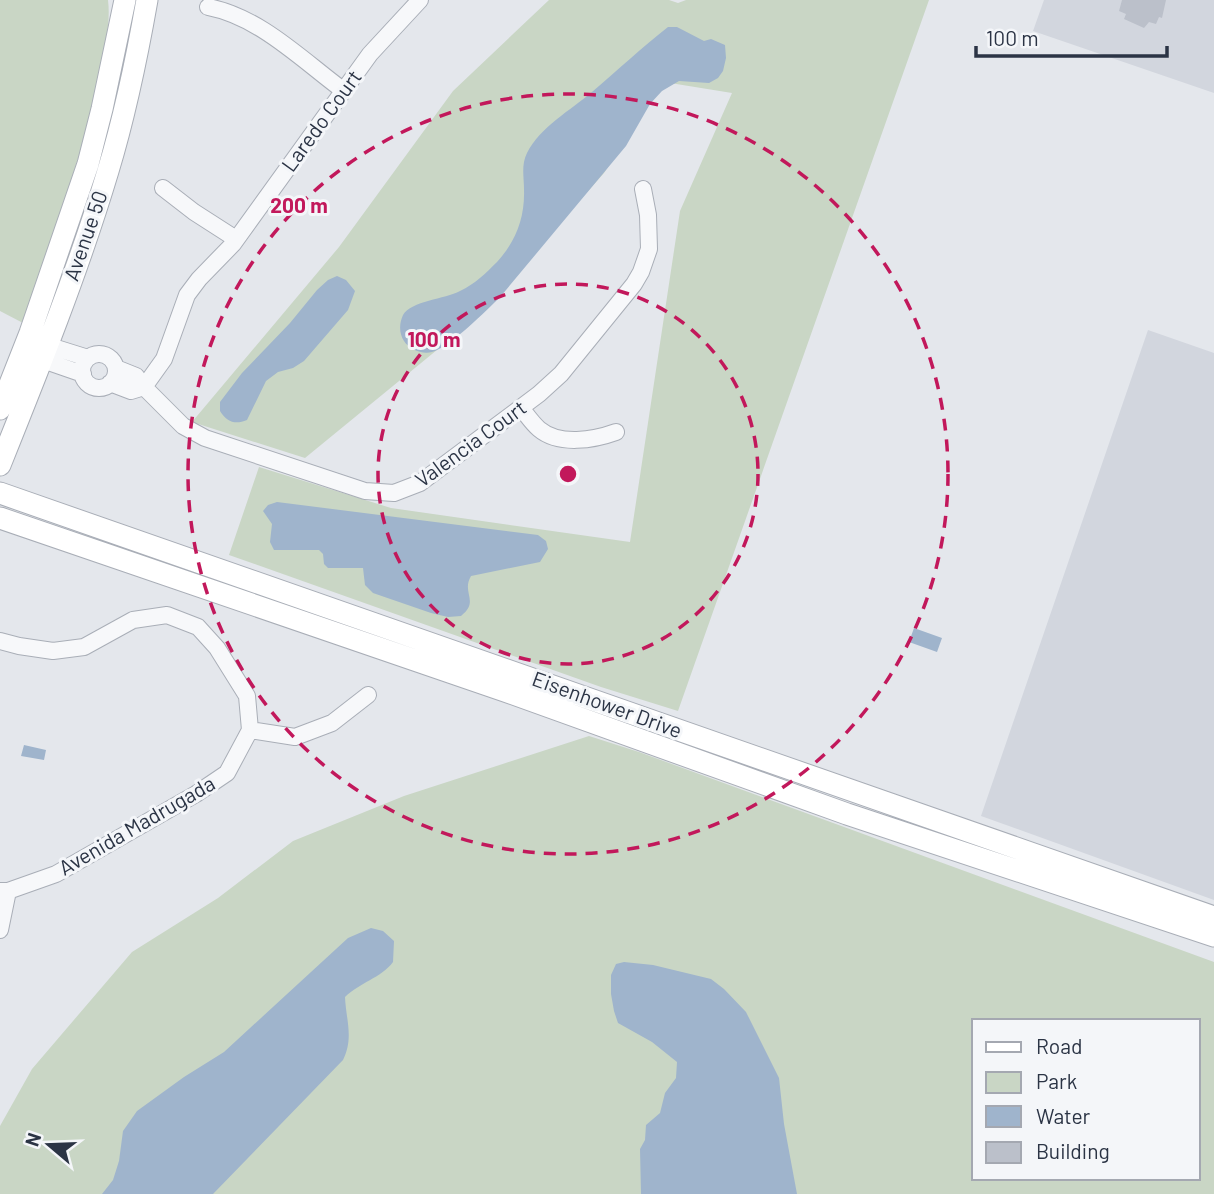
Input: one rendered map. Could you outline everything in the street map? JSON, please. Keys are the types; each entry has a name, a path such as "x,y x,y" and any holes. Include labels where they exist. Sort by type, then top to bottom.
{"main road":[{"name":"Avenue 50","path":"0,465 88,164 125,0"},
{"name":"Avenue 50","path":"0,409 35,350 109,170 147,0"},
{"name":"Eisenhower Drive","path":"0,493 650,732 871,798 1214,917"},
{"name":"Eisenhower Drive","path":"0,518 587,709"},
{"name":"Eisenhower Drive","path":"650,732 785,791 1214,936"},
{"path":"785,791 807,788 860,806 871,798"},
{"path":"1134,909 1160,907 1167,900"}],"street":[{"name":"Laredo Court","path":"144,387 164,359 187,295 236,239 377,46 420,0"},
{"path":"208,7 246,19 344,91"},
{"path":"163,188 236,239"},
{"name":"Valencia Court","path":"144,387 183,426 205,438 365,491 394,493 420,483 521,408 561,374 641,272 649,249 650,234 643,189"},
{"path":"35,350 85,366"},
{"path":"98,354 104,355 113,361 113,376 103,388 93,387 84,379 85,366 98,354"},
{"path":"113,376 131,391 144,387"},
{"path":"521,408 540,430 551,436 586,439 616,432"},
{"path":"0,641 53,651 84,646 133,620 167,615 198,627 217,648 247,696 250,730 295,737 332,723 368,695"},
{"name":"Avenida Madrugada","path":"4,891 56,874 196,794 227,773 250,730"},
{"path":"0,930 4,891"}],"shaded area":[{"path":"1044,0 1214,0 1214,93 1033,31"},
{"path":"1148,330 1214,353 1214,900 981,816"}],"green space":[{"path":"0,0 108,0 109,9 105,46 84,137 23,323 0,311"},
{"path":"549,0 669,0 678,3 686,0 929,0 678,711 601,687 229,555 259,467 391,508 630,542 680,211 732,93 664,82 604,173 476,318 305,458 192,422 339,247 453,91"},
{"path":"589,736 1214,962 1214,1194 0,1194 0,1126 32,1069 132,952 218,898 293,841 404,796"}],"water":[{"path":"668,27 677,27 704,41 711,39 725,45 726,58 718,78 709,83 679,81 662,91 650,104 626,146 501,296 440,349 424,353 409,347 402,338 400,328 407,310 421,303 454,294 471,285 497,262 509,246 521,219 524,162 540,135"},
{"path":"337,276 346,280 355,291 348,310 304,361 293,368 278,372 266,381 247,420 232,422 225,418 220,411 220,402 242,373 317,290"},
{"path":"277,502 538,535 546,541 548,549 540,562 471,576 468,582 469,606 461,616 448,617 373,593 365,585 363,568 328,568 319,550 274,550 270,542 272,524 263,511 268,505"},
{"path":"914,628 942,638 937,652 909,642"},
{"path":"24,745 46,750 44,760 21,756"},
{"path":"371,928 383,931 394,941 393,962 345,997 349,1036 343,1060 213,1194 102,1194 113,1180 123,1131 137,1111 224,1052 348,938"},
{"path":"624,962 653,965 711,979 746,1012 779,1078 784,1124 797,1194 641,1194 640,1149 645,1140 646,1125 660,1113 665,1093 676,1078 677,1062 652,1042 618,1023 611,994 611,975 616,964"}],"building":[{"path":"1122,0 1166,0 1162,18 1159,17 1156,24 1149,22 1144,28 1124,19 1126,14 1119,11"}]}
